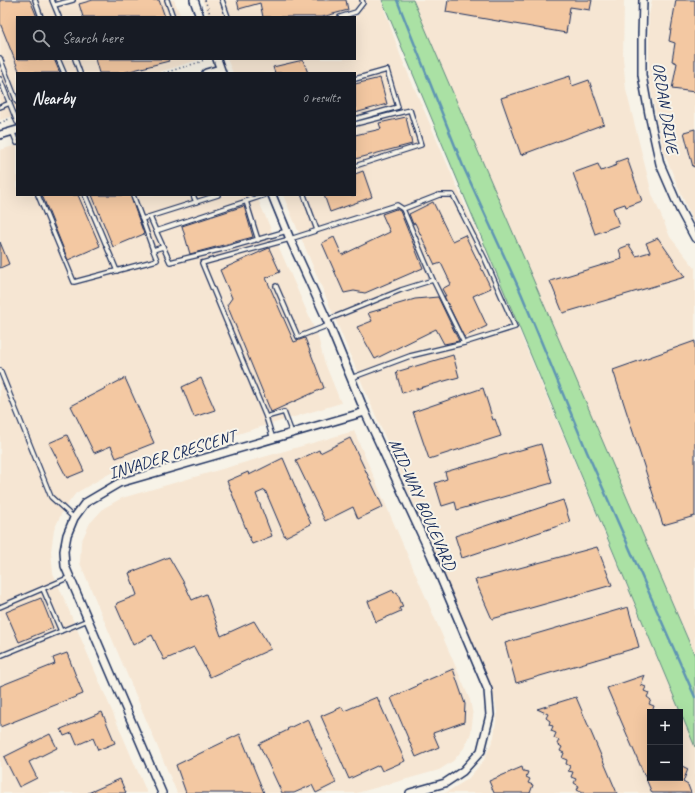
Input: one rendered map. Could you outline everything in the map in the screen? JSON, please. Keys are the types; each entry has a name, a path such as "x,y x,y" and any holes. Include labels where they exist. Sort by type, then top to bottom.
{"street":[{"path":"194,0 200,16"},
{"name":"ORDAN DRIVE","path":"643,0 642,75 649,114 660,164 680,210 695,238"},
{"path":"217,60 221,71"},
{"path":"0,135 15,131"},
{"name":"MID-WAY BOULEVARD","path":"272,196 365,412 434,562 488,690 490,715 481,751 463,771 445,783 410,793"},
{"name":"INVADER CRESCENT","path":"162,793 65,566 64,551 67,535 74,518 85,503 120,483 365,412"}],"lane":[{"path":"35,0 42,16"},
{"path":"52,0 59,16"},
{"path":"55,5 73,0"},
{"path":"167,0 173,16"},
{"path":"222,0 228,16"},
{"path":"343,16 356,12 364,3 362,0"},
{"path":"0,58 16,99"},
{"path":"58,60 64,72"},
{"path":"75,60 80,72"},
{"path":"356,79 387,70 398,107 356,119"},
{"path":"0,79 16,119"},
{"path":"0,107 10,103"},
{"path":"356,124 410,110 421,145 356,166"},
{"path":"351,378 410,356 464,343 514,327 485,259 453,195 439,195 403,209"},
{"path":"38,196 74,282 157,260 133,196"},
{"path":"85,196 117,271"},
{"path":"193,196 196,202"},
{"path":"142,219 215,196"},
{"path":"156,231 262,196"},
{"path":"304,196 317,230"},
{"path":"246,202 258,240"},
{"path":"150,217 170,262 258,240 317,230 398,205 403,209 432,280 464,343"},
{"path":"273,439 266,417 202,263 288,235"},
{"path":"153,250 163,247"},
{"path":"276,286 298,337 400,290 432,280"},
{"path":"0,370 51,497 74,518"},
{"path":"266,417 284,412 292,433"},
{"path":"0,607 70,577"},
{"path":"44,589 61,631"},
{"path":"0,656 88,620"}],"path":[{"path":"205,0 211,16"},
{"path":"167,72 203,60"},
{"path":"0,123 9,120"}],"shaded area":[{"path":"0,0 174,0 181,16 16,16 16,60 198,60 159,72 16,72 16,115 0,120"},
{"path":"202,0 381,0 401,57 679,709 647,709 647,781 683,781 683,719 695,747 695,793 444,793 468,779 484,760 494,737 497,712 492,687 283,196 356,196 356,72 233,72 227,60 356,60 356,16 209,16"},
{"path":"412,0 624,0 623,58 626,90 652,194 670,237 695,268 695,656 648,546 553,339"},
{"path":"652,0 695,0 695,227 664,153 649,81 649,15"},
{"path":"16,145 16,196 256,196 318,337 324,361 341,403 109,474 76,493 63,510 54,530 51,551 53,573 147,793 0,793 0,150"},
{"path":"354,431 470,700 473,716 471,733 464,748 453,761 439,770 357,793 177,793 80,563 81,542 90,523 104,508 122,498"}],"green space":[{"path":"382,0 413,0 695,656 695,747 683,718 683,709 679,709"}],"building":[{"path":"0,0 30,0 37,16 16,16 16,60 54,60 60,72 20,72 0,23"},
{"path":"93,0 159,0 165,16 83,16 79,4"},
{"path":"237,0 346,0 348,10 326,16 263,16 260,3 239,9"},
{"path":"448,0 592,0 590,10 570,7 566,33 446,12"},
{"path":"676,0 695,0 695,92 672,89 677,63 672,61 675,43 669,41"},
{"path":"95,60 169,61 126,72 99,72"},
{"path":"303,60 308,72 275,72 273,67"},
{"path":"570,76 572,86 589,80 604,124 521,155 501,98"},
{"path":"380,78 387,104 356,113 356,84"},
{"path":"406,117 412,144 356,159 356,135 381,129 379,123"},
{"path":"695,129 695,166 693,167 684,132"},
{"path":"627,158 642,201 626,207 625,204 613,208 619,225 595,234 573,173 598,164 601,171 617,165 616,162"},
{"path":"363,171 372,197 330,212 324,196 356,196 356,174"},
{"path":"42,196 78,196 100,246 68,260"},
{"path":"92,196 130,196 144,234 113,247"},
{"path":"433,202 452,241 465,235 491,288 473,296 487,326 464,337 442,289 451,284 441,263 435,265 415,223 413,224 409,214"},
{"path":"244,206 253,237 190,254 182,226"},
{"path":"396,209 400,211 423,268 365,293 354,291 344,293 322,243 334,237 342,255 390,232 382,214"},
{"path":"658,238 685,277 563,313 550,281 622,259 619,249 629,245 636,256 650,252 646,243"},
{"path":"0,242 9,264 0,268"},
{"path":"269,248 280,272 266,278 294,342 305,338 324,388 271,412 227,305 232,298 220,270"},
{"path":"438,297 459,341 444,344 436,329 375,359 357,327 372,321 368,313 415,299"},
{"path":"695,341 695,516 663,525 613,370"},
{"path":"453,355 459,377 402,393 396,372"},
{"path":"125,378 154,443 116,458 111,446 94,453 71,406"},
{"path":"201,378 215,410 194,417 182,387"},
{"path":"483,388 493,420 495,419 501,436 429,459 413,412"},
{"path":"67,435 84,471 67,478 49,443"},
{"path":"350,438 383,507 358,519 353,507 325,521 296,461 319,450 320,453"},
{"path":"541,444 552,483 457,510 455,502 442,506 435,483 447,479 445,472"},
{"path":"283,458 311,524 285,537 265,490 256,494 272,536 252,544 227,481 248,472 249,475"},
{"path":"563,500 570,522 462,558 455,536"},
{"path":"597,547 612,585 492,619 475,580"},
{"path":"169,557 192,600 206,594 221,636 254,621 271,649 210,677 194,647 164,660 152,635 133,645 116,606 117,603 137,595 129,573"},
{"path":"393,590 394,593 397,592 403,607 399,608 401,611 376,622 368,601"},
{"path":"41,598 53,628 19,642 6,612"},
{"path":"628,607 639,647 516,683 505,643"},
{"path":"67,653 83,694 0,727 0,686 55,664 53,658"},
{"path":"453,669 465,704 464,722 433,733 439,747 416,757 391,698"},
{"path":"645,675 641,685 646,687 644,691 649,693 647,697 651,700 649,704 654,706 653,709 647,709 647,781 683,781 683,766 688,769 683,782 688,785 691,793 652,793 607,688"},
{"path":"377,697 405,761 382,771 379,765 349,779 321,716 342,707 344,711"},
{"path":"576,697 617,793 583,793 577,790 579,786 574,783 576,779 571,777 573,772 568,771 570,766 566,764 567,760 562,758 564,753 560,751 562,747 557,744 559,740 554,738 556,733 551,731 553,726 549,725 550,721 546,718 548,714 537,709"},
{"path":"102,712 115,743 98,750 93,738 77,745 72,733 64,736 61,729"},
{"path":"308,719 336,783 316,793 312,785 294,793 282,793 259,744"},
{"path":"50,734 57,748 29,762 37,778 19,787 4,757"},
{"path":"240,734 264,793 186,793 176,765"},
{"path":"522,767 523,771 528,772 526,777 530,779 528,783 533,785 530,793 494,793 489,781"},
{"path":"120,779 126,793 88,793"}],"waterway":[{"path":"397,0 463,166 521,293 587,452 695,697"}]}
